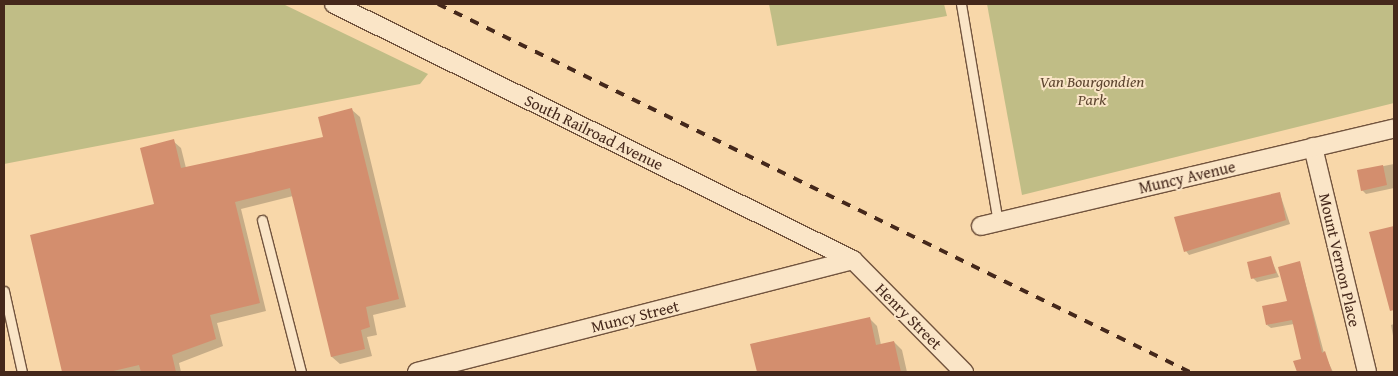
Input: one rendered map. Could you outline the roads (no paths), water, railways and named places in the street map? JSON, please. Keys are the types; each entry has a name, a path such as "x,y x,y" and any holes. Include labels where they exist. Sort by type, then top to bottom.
{"street":[{"name":"South Railroad Avenue","path":"334,4 853,260"},
{"name":"Muncy Avenue","path":"981,226 1394,128"},
{"name":"Mount Vernon Place","path":"1314,147 1367,372"},
{"name":"Muncy Street","path":"417,372 853,260"},
{"name":"Henry Street","path":"853,260 964,372"}],"lane":[{"path":"961,4 998,222"},
{"path":"262,220 301,372"},
{"path":"4,291 22,372"}],"railway":[{"path":"438,4 1190,372"}],"park label":[{"name":"Van Bourgondien Park","path":"1092,90"}]}
